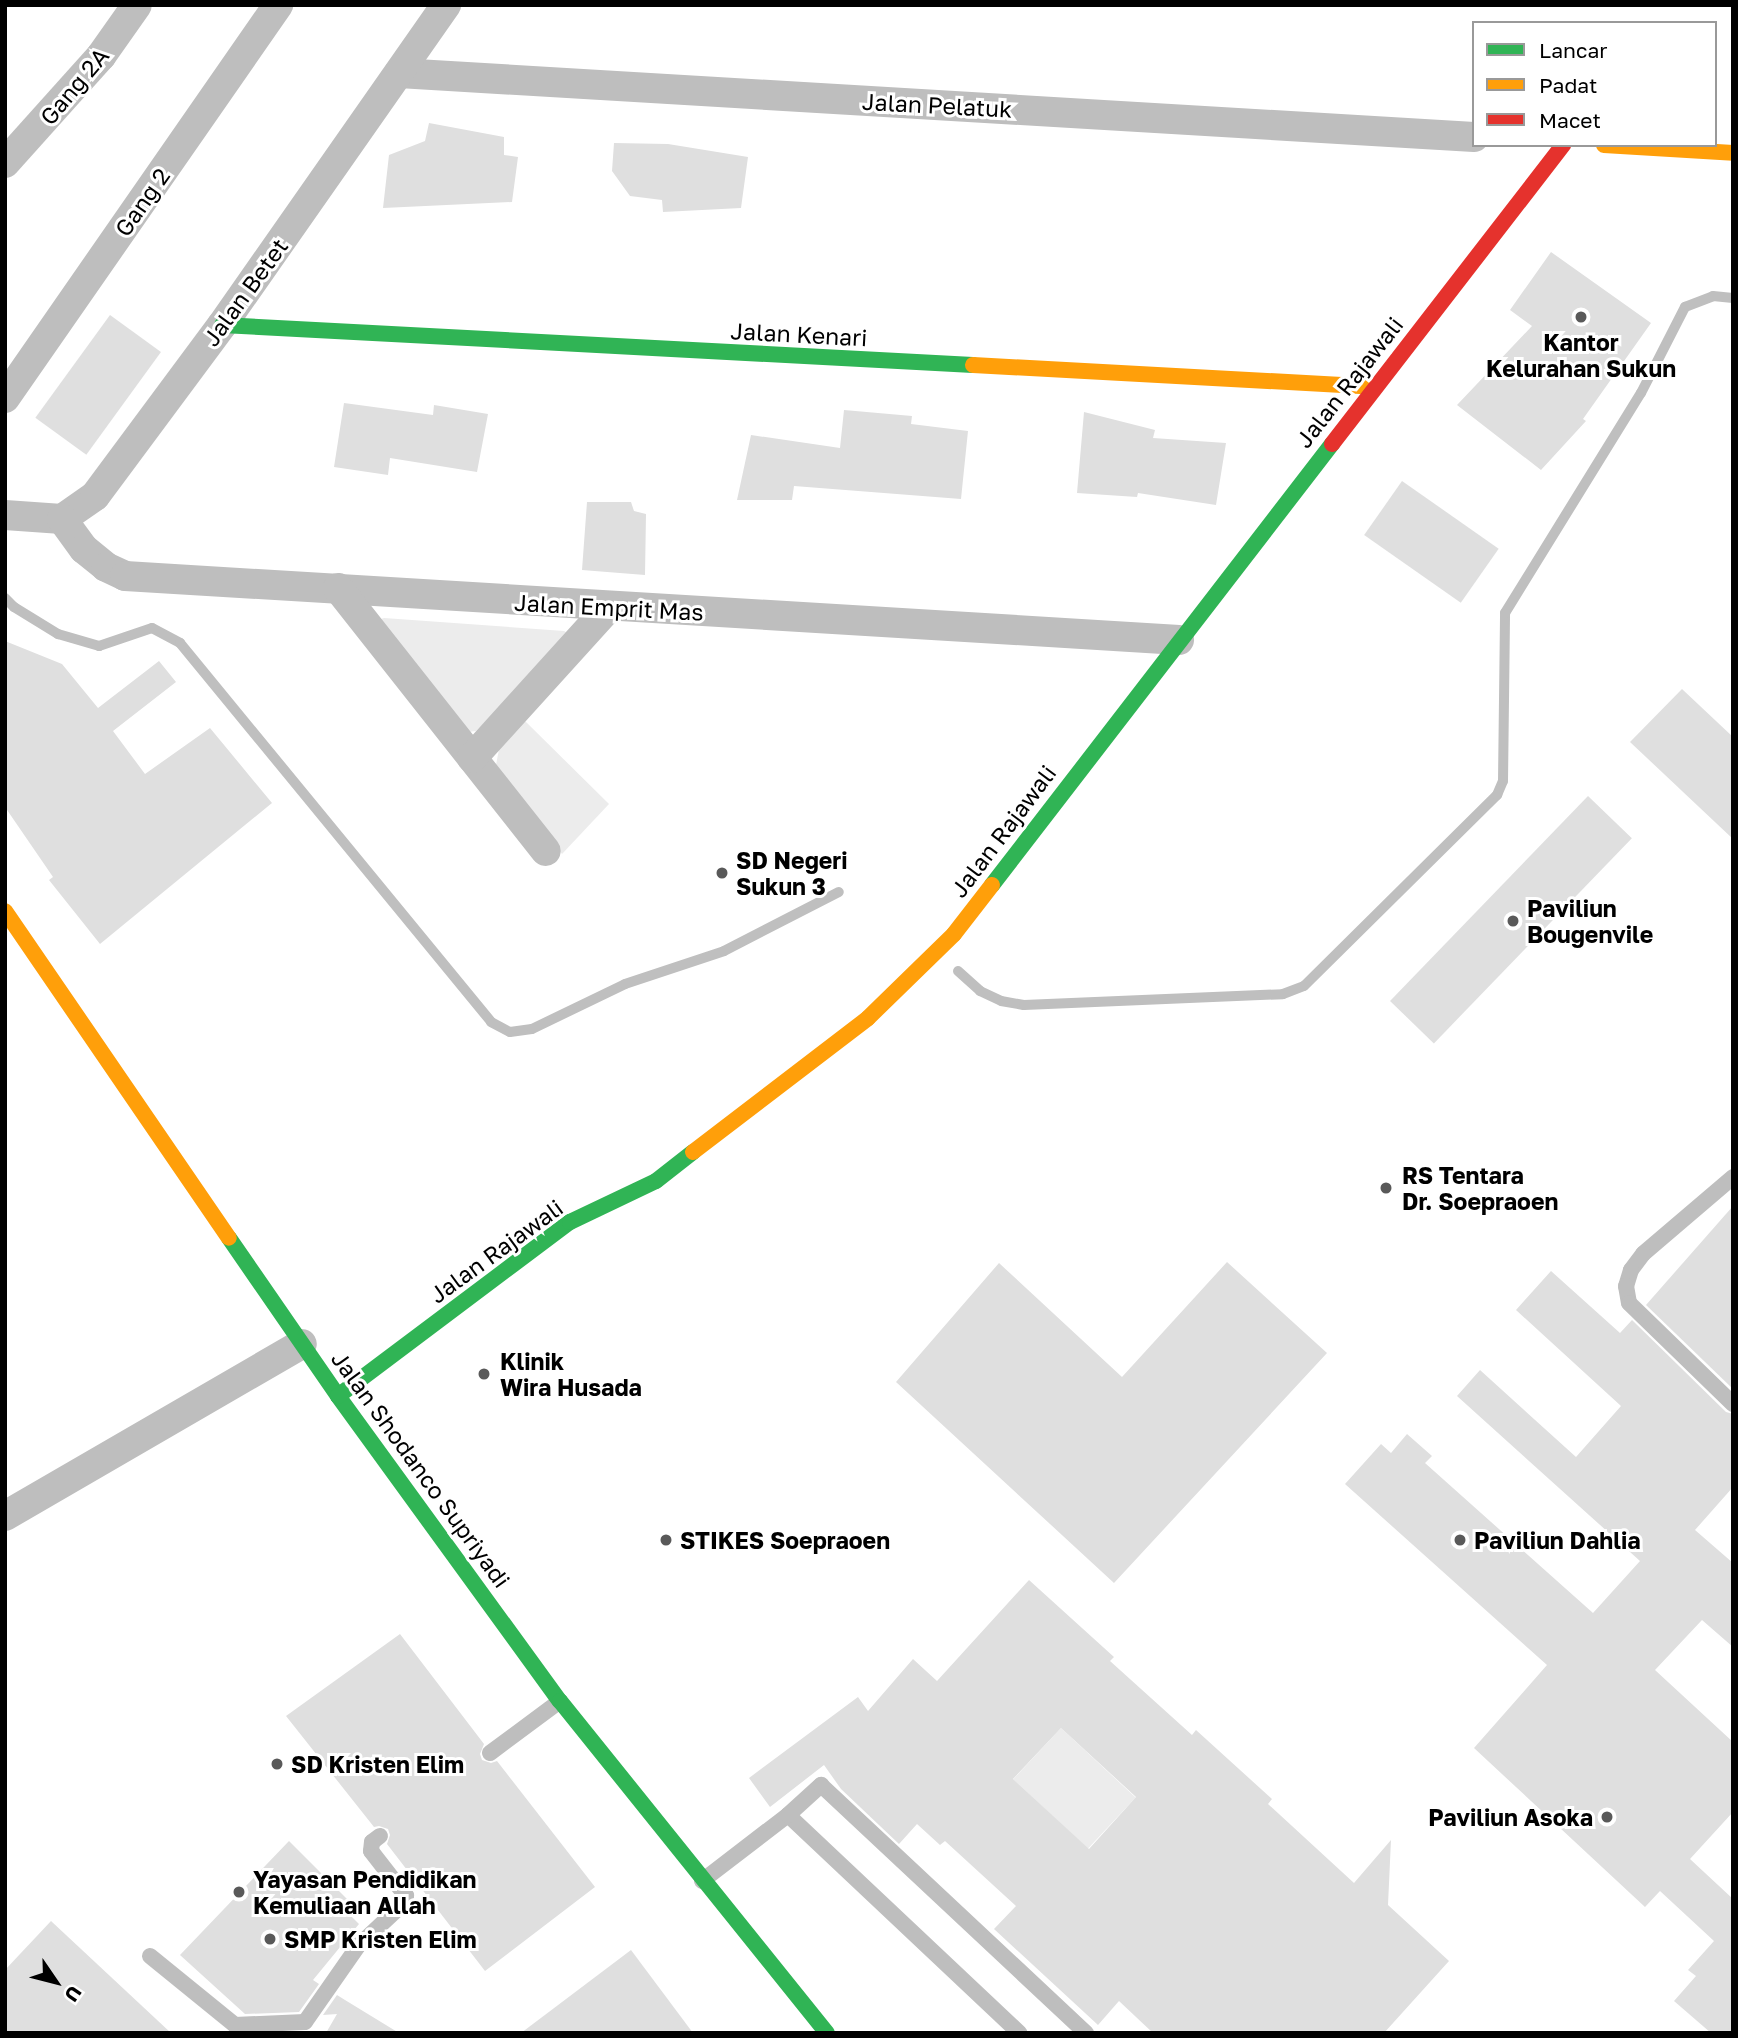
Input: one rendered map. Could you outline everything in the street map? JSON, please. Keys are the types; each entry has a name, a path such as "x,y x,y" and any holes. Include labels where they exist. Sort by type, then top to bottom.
{"street":[{"name":"Gang 2A","path":"5,163 101,56 137,5"},
{"name":"Gang 2","path":"5,398 278,5"},
{"name":"Jalan Betet","path":"62,519 95,496 222,325 446,5"},
{"name":"Jalan Pelatuk","path":"400,73 1472,136"},
{"name":"Jalan Rajawali","path":"338,1396 570,1222 656,1181 868,1018 954,934 1373,387 1561,147"},
{"path":"1636,147 1733,153"},
{"name":"Jalan Kenari","path":"222,325 1373,387"},
{"path":"5,515 62,519"},
{"name":"Jalan Emprit Mas","path":"62,519 84,549 106,567 125,576 1179,640"},
{"path":"338,588 546,851"},
{"path":"472,758 610,606"},
{"name":"Jalan Shodanco Supriyadi","path":"10,925 338,1396 561,1701 702,1881 827,2033"},
{"path":"5,1516 302,1344"}],"lane":[{"path":"1733,1177 1643,1254 1631,1270 1626,1286 1629,1303 1733,1405"},
{"path":"490,1753 561,1701"},
{"path":"702,1881 788,1815 821,1785 1086,2033"},
{"path":"788,1815 1019,2033"},
{"path":"150,1956 235,2025 304,2022 358,1946 403,1904 406,1896 371,1851 372,1842 380,1836"}],"shaded area":[{"path":"384,618 564,631 569,634 567,641 476,731 468,732 378,620"},
{"path":"524,720 609,804 562,854 496,765 500,744"},
{"path":"1061,1728 1136,1798 1088,1849 1013,1779"}],"building":[{"path":"429,123 504,137 504,155 518,157 512,202 383,208 389,155 425,141"},
{"path":"614,143 668,144 748,157 741,208 663,212 662,200 630,196 612,171"},
{"path":"1551,252 1651,323 1583,419 1586,421 1541,470 1457,405 1532,326 1510,310"},
{"path":"110,315 161,352 86,455 35,418"},
{"path":"344,403 433,415 434,405 488,414 477,472 390,458 388,475 334,467"},
{"path":"844,410 912,416 911,424 968,431 961,499 794,486 792,500 737,500 751,435 840,448"},
{"path":"1084,412 1155,430 1153,438 1226,443 1216,505 1138,493 1137,497 1077,493"},
{"path":"1402,481 1499,549 1461,603 1364,535"},
{"path":"587,502 631,502 634,511 646,514 645,575 582,570"},
{"path":"5,641 62,664 98,708 159,661 176,682 113,731 145,774 210,728 272,803 100,944 49,880 53,877 5,807"},
{"path":"1682,689 1733,737 1733,839 1630,742"},
{"name":"Paviliun Bougenvile","path":"1588,796 1632,838 1434,1043 1390,1001"},
{"path":"1733,1206 1733,1389 1646,1305"},
{"path":"1227,1262 1327,1353 1114,1583 896,1382 999,1263 1122,1377"},
{"path":"1551,1271 1620,1333 1632,1320 1726,1412 1733,1414 1733,1487 1695,1530 1733,1563 1733,1647 1702,1620 1655,1670 1733,1742 1733,1812 1690,1859 1733,1899 1733,2033 1711,2033 1674,2001 1696,1976 1688,1970 1714,1941 1660,1891 1645,1907 1474,1748 1547,1665 1345,1484 1381,1444 1391,1453 1407,1434 1432,1456 1425,1463 1593,1613 1640,1561 1457,1396 1480,1370 1576,1457 1621,1406 1516,1310"},
{"path":"1029,1580 1114,1657 1110,1661 1192,1735 1196,1730 1272,1799 1268,1804 1354,1883 1391,1840 1388,1905 1449,1961 1384,2033 1153,2033 1119,2001 1098,2025 994,1929 1016,1906 945,1841 940,1845 917,1824 899,1844 841,1789 824,1765 770,1807 749,1778 858,1697 868,1711 913,1659 937,1681","holes":["1061,1728 1136,1797 1089,1849 1013,1779"]},
{"path":"400,1634 484,1744 480,1754 482,1760 491,1763 497,1761 595,1887 485,1971 387,1844 390,1835 388,1829 374,1827 286,1716"},
{"name":"SMP Kristen Elim","path":"289,1841 357,1909 350,1915 359,1924 313,1980 319,1984 299,2012 245,2014 180,1955"},
{"path":"51,1921 171,2033 5,2033 5,1970"},
{"path":"631,1950 693,2033 521,2033"},
{"path":"337,1995 399,2033 326,2033 337,2014 323,2015"}],"waterway":[{"path":"958,971 980,991 1001,1001 1024,1005 1283,994 1304,986 1497,795 1503,781 1505,613 1641,393 1685,307 1713,296 1733,298"},
{"path":"5,598 14,607 58,634 99,646 152,628 180,643 491,1022 510,1032 532,1029 625,984 724,951 839,892"}],"traffic: fast":[{"path":"222,325 973,365"},
{"path":"992,885 1332,444"},
{"path":"338,1396 570,1222 656,1181 693,1152"},
{"path":"229,1238 338,1396 560,1701 827,2033"}],"traffic: slow":[{"path":"1636,147 1733,153"},
{"path":"973,365 1373,387"},
{"path":"693,1152 868,1018 954,934 992,885"},
{"path":"5,911 229,1238"}],"traffic: jam":[{"path":"1332,444 1561,147"}],"place":[{"name":"Kantor Kelurahan Sukun","path":"1581,317"},
{"name":"SD Negeri Sukun 3","path":"722,873"},
{"name":"Paviliun Bougenvile","path":"1513,921"},
{"name":"RS Tentara Dr. Soepraoen","path":"1386,1188"},
{"name":"Klinik Wira Husada","path":"484,1374"},
{"name":"STIKES Soepraoen","path":"666,1540"},
{"name":"Paviliun Dahlia","path":"1460,1540"},
{"name":"SD Kristen Elim","path":"277,1764"},
{"name":"Paviliun Asoka","path":"1607,1817"},
{"name":"Yayasan Pendidikan Kemuliaan Allah","path":"239,1892"},
{"name":"SMP Kristen Elim","path":"270,1939"}]}
